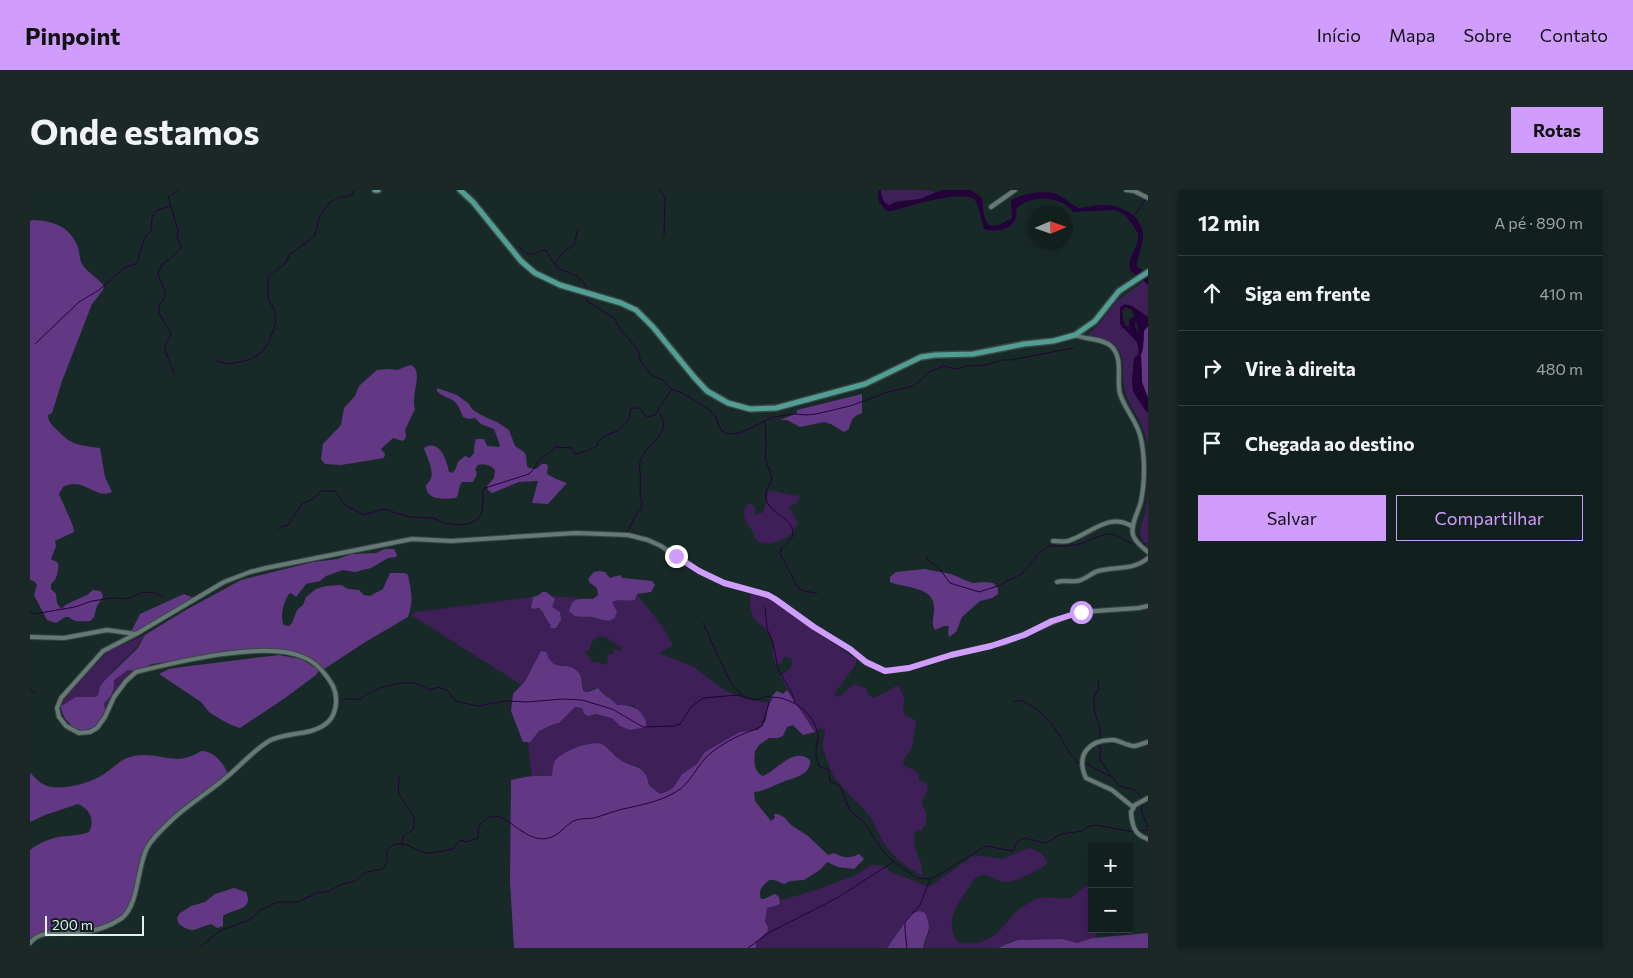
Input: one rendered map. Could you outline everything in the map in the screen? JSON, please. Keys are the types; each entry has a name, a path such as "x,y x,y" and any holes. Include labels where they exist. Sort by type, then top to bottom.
{"main road":[{"path":"460,190 474,202 521,261 534,273 560,285 621,303 636,310 708,391 728,403 750,409 776,408 865,384 907,362 921,357 973,354 1024,344 1053,341 1075,335 1095,321 1120,291 1148,272"}],"street":[{"path":"991,207 1015,190"},
{"path":"1126,190 1134,191 1148,198"},
{"path":"1075,335 1083,339 1109,344 1116,352 1120,394 1139,430 1141,440 1143,465 1141,501 1133,527 1133,535 1136,541 1148,552"},
{"path":"1053,541 1068,540 1107,522 1117,520 1133,527"},
{"path":"30,944 35,938 44,934 85,932 122,918 132,903 146,849 176,816 270,741 282,736 318,728 325,724 334,714 336,700 334,687 315,664 304,657 292,654 248,652 219,655 136,672 126,681 114,697 105,717 97,728 90,732 79,733 66,726 57,714 61,698 103,651 136,634 224,582 250,572 412,540 450,541 576,533 628,535 653,542 699,571 724,583 768,595 850,649 866,662 885,671 909,668 1006,642 1081,612 1148,606"},
{"path":"1057,582 1062,580 1075,582 1096,572 1130,568 1148,558"},
{"path":"30,638 64,638 107,630 136,634"},
{"path":"1133,807 1112,790 1086,778 1083,757 1096,742 1112,740 1135,746 1148,742"},
{"path":"1133,807 1148,798"},
{"path":"1133,807 1132,817 1136,832 1139,836 1148,838"}],"shaded area":[{"path":"878,190 881,190 885,203 889,205 896,202 920,199 942,190 971,190 982,198 984,217 990,226 999,225 1012,218 1011,201 1033,193 1046,192 1057,194 1078,208 1101,205 1115,206 1135,217 1142,229 1143,237 1137,267 1144,273 1138,276 1132,272 1130,267 1138,234 1122,213 1114,210 1074,212 1073,205 1066,205 1043,198 1037,199 1026,202 1016,209 1015,220 1011,225 995,231 984,229 976,202 974,199 967,197 947,198 892,211 886,211 879,202"},
{"path":"881,190 925,190 935,192 920,199 898,201 889,205 885,203"},
{"path":"30,221 54,223 70,233 78,247 82,264 104,286 92,304 62,381 52,413 48,415 49,421 53,426 71,441 80,445 100,448 105,477 112,492 100,493 77,484 70,484 63,487 59,494 74,532 55,541 56,546 51,559 58,563 58,569 56,577 51,584 51,589 56,594 57,603 61,609 93,590 100,591 103,597 97,606 94,617 90,621 76,621 69,617 65,617 56,623 47,620 34,595 37,585 34,581 30,580"},
{"path":"1144,281 1148,285 1148,317 1132,306 1121,306 1120,324 1137,342 1139,349 1135,365 1139,395 1148,410 1148,447 1144,430 1126,394 1123,381 1122,359 1119,350 1108,342 1087,336 1116,302"},
{"path":"1125,304 1132,306 1148,317 1148,326 1144,331 1141,355 1142,382 1148,398 1148,410 1139,395 1135,365 1139,350 1137,342 1120,324 1120,307","holes":["1126,307 1132,310 1139,330 1137,335 1126,326 1123,320 1122,311"]},
{"path":"1148,326 1148,398 1142,382 1141,355 1144,331"},
{"path":"410,365 414,368 417,377 414,397 415,409 405,430 406,436 404,440 393,438 381,449 385,454 384,458 341,465 325,464 321,459 323,444 341,425 344,408 355,396 359,386 377,370 397,370"},
{"path":"437,388 457,395 468,403 473,410 509,430 515,446 524,452 529,468 536,469 542,464 546,464 548,466 547,474 567,483 548,504 532,503 538,481 519,482 492,493 488,490 487,486 494,478 495,470 485,464 480,464 475,469 477,474 473,482 462,482 456,498 441,499 429,494 426,485 430,481 432,472 424,448 434,446 438,448 444,456 449,472 452,473 458,462 465,456 470,458 474,453 476,439 484,439 487,446 499,447 500,445 494,429 481,424 475,418 463,417 455,402 439,393"},
{"path":"862,394 862,413 854,417 849,429 844,432 824,422 800,427 787,420 780,420 797,413 797,410"},
{"path":"769,490 800,496 797,503 789,507 798,523 792,533 784,539 774,543 763,543 755,538 745,518 744,510 750,503 755,508 755,516 763,513"},
{"path":"1148,498 1148,548 1140,532"},
{"path":"385,549 394,549 396,557 388,558 371,568 355,572 343,570 326,576 320,581 306,584 296,597 291,593 287,597 282,618 284,625 289,626 306,597 316,589 341,585 348,589 359,590 364,595 370,596 383,589 390,573 405,573 408,575 411,601 408,617 324,669 304,656 284,652 251,653 152,664 136,671 128,670 114,680 113,691 104,704 107,715 101,725 94,730 81,731 65,719 61,706 76,697 94,697 98,695 100,686 138,648 145,635 241,580 313,562 338,559 351,554 376,553"},
{"path":"924,569 951,574 972,583 993,583 998,588 998,594 992,598 980,601 962,617 956,632 949,637 949,626 935,630 933,600 929,595 924,591 890,582 890,577 896,572"},
{"path":"594,572 605,572 610,578 620,575 623,578 652,581 655,585 651,592 637,594 635,600 617,600 612,602 617,612 612,619 602,620 574,615 569,611 572,603 578,599 593,599 598,595 597,588 588,579"},
{"path":"546,592 555,599 552,607 560,612 561,620 556,628 550,628 551,625 539,608 533,609 531,607 533,597"},
{"path":"751,593 762,594 777,601 856,659 856,664 834,694 836,697 840,696 854,684 866,688 868,695 875,698 898,685 904,697 903,712 916,722 912,748 903,761 904,766 914,770 919,775 919,780 927,784 928,790 921,803 926,814 925,824 921,831 917,830 914,838 922,876 905,865 890,851 869,816 832,773 823,745 824,729 821,728 815,732 805,719 780,676 792,665 792,659 784,657 781,664 776,665 772,654 774,647 771,637 752,615"},
{"path":"184,594 196,599 161,621 130,634 140,614"},
{"path":"637,594 664,629 673,645 659,653 694,667 724,690 745,699 769,703 764,720 758,730 750,731 705,752 697,764 682,774 674,787 660,794 649,784 642,769 618,759 604,746 595,743 590,743 570,752 553,765 552,776 532,776 528,743 539,731 559,723 575,707 582,708 586,715 609,717 637,708 633,705 617,705 598,688 584,692 582,680 567,666 553,663 545,652 535,662 522,685 411,615 416,612 533,597 531,603 533,609 539,608 547,620 557,627 560,622 556,611 552,607 554,602 551,596 578,598 569,608 573,615 599,620 612,605 611,602 635,600","holes":["599,636 607,638 622,648 621,651 614,649 613,654 607,654 608,662 604,665 593,662 584,651 590,650 595,638"]},
{"path":"145,635 133,651 107,678 98,695 75,698 61,706 64,699 108,651"},
{"path":"541,651 546,652 549,659 556,665 574,668 581,676 584,692 598,688 617,705 631,706 638,710 646,721 646,727 630,730 620,726 612,718 595,714 588,716 584,714 582,708 575,707 559,723 539,731 530,742 523,742 511,711 513,694 525,681"},
{"path":"279,655 301,659 319,670 316,675 285,698 240,728 210,713 201,702 159,674 169,669"},
{"path":"132,669 136,671 120,689 107,715 105,704 112,691 114,680 121,673"},
{"path":"787,690 815,732 803,735 793,725 787,727 783,736 769,738 759,745 755,751 754,762 756,769 763,776 786,760 798,756 804,756 810,760 810,765 805,772 797,777 754,792 755,801 771,821 775,818 774,814 785,818 828,855 834,853 843,857 852,857 859,854 864,859 854,869 838,867 827,862 820,870 804,880 790,881 784,884 769,880 760,890 761,899 775,894 779,897 780,903 767,908 765,922 768,927 767,932 756,942 756,948 514,948 510,882 511,780 532,776 552,776 555,761 563,754 576,748 596,743 604,745 624,762 641,769 649,785 660,794 674,787 682,774 697,764 705,752 740,732 758,730 765,720 774,694 777,691 783,694"},
{"path":"201,751 215,756 229,776 179,815 148,850 127,912 116,921 102,927 80,931 44,932 39,933 30,940 30,850 38,844 53,838 89,832 92,823 86,809 78,804 30,822 30,773 45,785 51,787 75,786 98,777 129,757 143,755 175,759 192,756"},
{"path":"1029,848 1041,853 1047,864 1040,869 1008,882 1003,882 987,875 974,879 953,916 953,933 957,941 969,944 981,942 993,936 1017,911 1034,900 1042,897 1069,898 1088,885 1088,933 1097,933 1095,938 1077,943 1062,939 1018,940 1004,944 999,948 923,948 929,932 925,913 903,925 887,948 756,948 756,942 767,932 765,922 767,908 778,905 781,900 813,891 856,875 871,865 884,866 891,872 929,887 972,857 981,856 1002,859"},
{"path":"234,888 246,892 247,903 241,909 223,916 223,926 217,928 211,924 191,930 179,924 177,918 180,913 191,906 205,902 215,894"},
{"path":"920,911 925,913 929,928 923,948 887,948 911,914"},
{"path":"1148,933 1148,948 999,948 1018,940 1062,939 1077,943 1093,938"}],"waterway":[{"path":"174,373 165,348 171,334 159,313 159,306 165,297 165,291 158,274 162,264 182,247 177,237 178,230 168,197 178,190"},
{"path":"217,361 229,364 249,360 262,352 269,342 276,319 274,309 268,299 268,277 285,264 290,254 315,235 319,218 328,204 339,197 351,196 354,190"},
{"path":"660,190 665,198 664,235"},
{"path":"1134,216 1145,200"},
{"path":"35,344 79,302 99,290 125,267 135,264 139,260 138,254 145,237 151,231 152,218 155,211 171,206"},
{"path":"555,264 563,253 574,246 578,228"},
{"path":"519,247 530,254 546,250 557,267 579,277 587,290"},
{"path":"1139,271 1148,281"},
{"path":"586,296 588,302 614,318 622,332 637,348 641,362 653,376 663,380 672,390 686,395 711,411 721,430 727,434 740,433 773,417 816,414 850,406 888,392 914,386 929,372 943,366 958,369 966,366 986,365 1002,360 1073,348"},
{"path":"1140,340 1132,328 1132,321 1137,319 1148,322"},
{"path":"1121,328 1132,326"},
{"path":"1137,359 1136,391 1148,409"},
{"path":"276,531 280,527 288,525 302,504 314,498 321,491 335,491 345,505 364,515 384,509 409,517 433,518 457,525 468,524 477,520 482,512 482,492 485,488 529,474 540,459 555,447 572,448 575,454 597,446 598,441 619,430 630,418 632,408 639,408 647,417 655,415 671,390"},
{"path":"627,532 637,513 642,508 640,463 643,455 663,428 663,421 659,412"},
{"path":"765,422 765,457 772,478 767,489 767,503 789,523 793,534 791,540 782,548 780,553 798,588 803,591 817,593"},
{"path":"926,556 929,561 939,568 950,583 979,592 998,586 1023,573 1038,554 1048,546 1078,544 1109,534 1137,545"},
{"path":"1143,544 1148,544"},
{"path":"30,612 34,614 113,598 126,599 144,592 155,593 163,597"},
{"path":"765,607 767,629 773,643 778,669 792,693 795,703"},
{"path":"703,623 731,684 743,695"},
{"path":"1098,680 1099,689 1095,695 1094,708 1100,728 1100,740"},
{"path":"340,702 348,699 360,699 383,687 399,683 415,683 429,690 438,687 448,691 455,701 478,706 505,701 582,700 612,709 643,727 674,726 680,724 691,707 703,698 738,695 756,700 767,696 788,700 810,716 818,735 816,756 819,766 829,770 830,781 840,786 850,811 864,822 890,859 917,878 933,878 986,846 1013,851 1016,844 1023,839 1046,843 1061,834 1082,831 1096,825 1134,832"},
{"path":"30,688 35,694"},
{"path":"199,948 221,930 250,920 260,910 278,902 297,902 317,893 329,891 342,884 355,881 366,872 383,869 387,861 387,850 395,844 404,844 426,853 453,849 460,840 467,842 478,838 479,827 487,818 496,816 532,837 542,839 554,836 576,820 594,818 662,799 680,789 702,762 716,749 762,726 772,699"},
{"path":"1014,702 1021,700 1045,716 1070,754 1077,763 1080,762"},
{"path":"1099,743 1101,751 1099,758 1111,776"},
{"path":"1083,762 1113,778 1119,786 1135,790 1143,799"},
{"path":"399,777 399,793 414,819 413,830 403,836 402,843"},
{"path":"1143,802 1141,810 1148,828"},
{"path":"1139,831 1148,830"},
{"path":"748,948 770,932 837,898 893,862"},
{"path":"907,948 905,922 920,905 930,879"}],"route":[{"path":"676,556 690,566 724,583 768,595 850,649 866,662 885,671 909,668 951,655 1006,642 1052,621 1081,612"}]}
